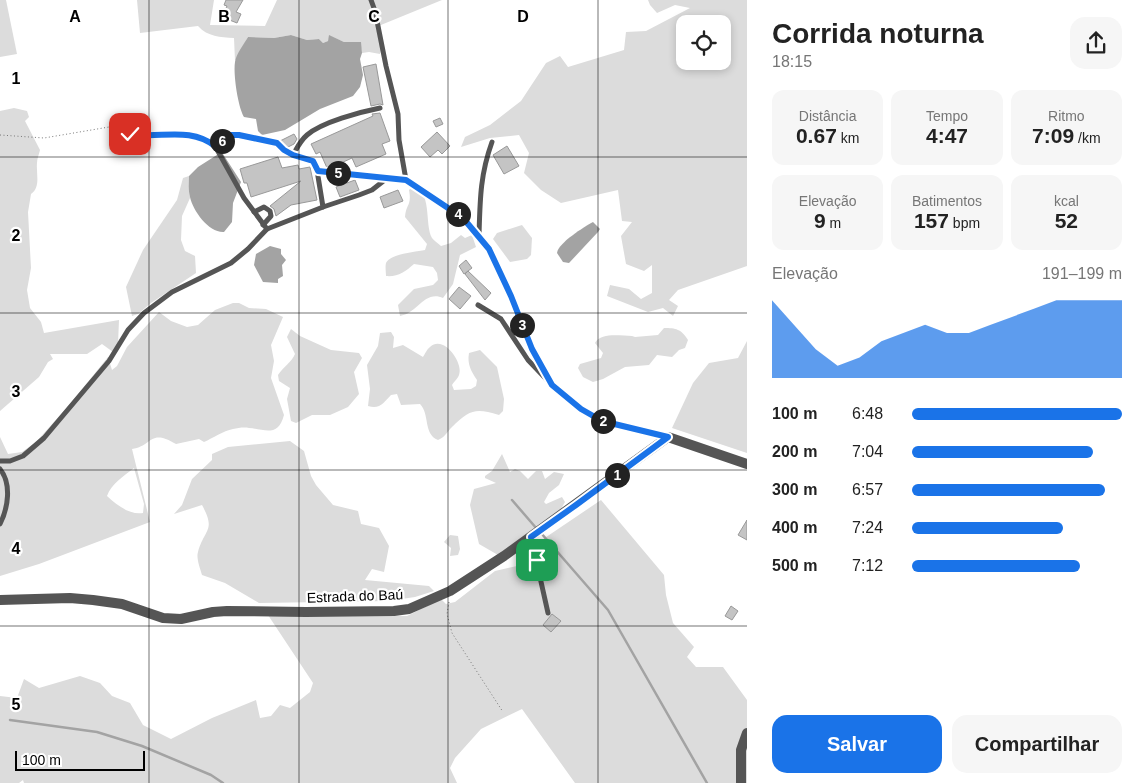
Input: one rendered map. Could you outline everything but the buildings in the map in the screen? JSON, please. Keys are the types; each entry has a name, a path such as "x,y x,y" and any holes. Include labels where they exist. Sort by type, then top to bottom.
{"street":[{"path":"668,437 747,464"},
{"name":"Estrada do Baú","path":"0,600 70,598 92,600 122,604 163,618 181,620 213,612 227,611 394,611 409,609 450,591 504,556 668,437"},
{"path":"741,783 741,750 747,733"}],"lane":[{"path":"371,0 398,114 402,165 406,180"},
{"path":"323,207 318,171 313,161 293,155 300,142 314,130 360,112 380,108"},
{"path":"479,236 480,186 486,157 492,142"},
{"path":"215,146 244,198 265,227"},
{"path":"318,171 406,180 463,218 489,249 511,296 532,349 552,385"},
{"path":"265,227 372,190 386,179"},
{"path":"0,461 23,456 44,438 109,361 128,330 144,313 172,292 231,263 248,249 271,216 270,211 264,207 254,212"},
{"path":"478,305 501,319 528,360 552,385 581,409 602,421 668,437"},
{"path":"0,469 4,474 8,488 7,501 0,524"},
{"path":"531,537 548,613"}],"path":[{"path":"0,135 44,138 109,127 140,135 187,134 206,139 215,146 230,135 239,135 277,143 293,155"},
{"path":"450,591 447,614 452,633 503,712"}],"shaded area":[{"path":"0,0 6,0 17,54 0,57"},
{"path":"137,0 214,0 210,25 265,26 277,0 442,0 376,27 381,50 380,54 362,53 360,42 344,42 330,36 328,41 323,43 319,39 307,40 291,35 274,38 248,37 235,61 234,38 210,34 198,26 140,33"},
{"path":"648,0 747,0 747,266 678,290 669,300 678,306 673,316 663,308 648,312 607,296 610,285 629,289 641,299 652,293 652,265 644,271 626,264 621,236 632,222 622,221 618,190 561,203 541,190 524,173 529,153 519,135 490,138 461,147 465,137 490,125 521,101 546,63 560,56 568,67 624,50 626,32 646,31 676,15 676,70 731,70 731,15 677,15 690,8 675,5 657,13"},
{"path":"291,35 307,40 319,39 323,43 328,41 329,35 344,42 361,42 362,53 360,59 363,75 360,87 353,96 320,109 285,130 262,135 258,131 256,119 244,117 242,112 235,82 238,52 248,37 274,38"},
{"path":"14,108 27,111 29,117 25,121 40,150 37,161 37,184 31,194 28,212 31,268 27,290 30,308 41,322 44,333 119,320 118,344 113,352 102,344 87,354 50,354 53,359 48,362 39,377 0,411 0,111"},
{"path":"220,153 223,154 241,182 233,203 232,222 224,232 213,229 202,220 194,209 189,194 189,176 198,167"},
{"path":"189,176 190,198 182,216 181,240 185,251 195,256 196,273 138,314 132,316 126,287 143,250 177,200 183,178"},
{"path":"411,188 418,189 422,193 427,207 430,232 434,240 441,246 451,243 461,235 465,238 472,235 476,247 460,255 453,284 443,298 431,297 400,316 398,305 414,289 433,285 438,280 437,273 433,267 414,264 394,276 386,276 386,263 388,260 403,254 425,250 427,244 405,217 410,199 409,190"},
{"path":"593,222 600,229 598,232 569,263 563,262 557,253 558,249 572,236"},
{"path":"522,225 532,238 531,255 527,259 510,262 493,239 497,233"},
{"path":"270,246 281,249 281,254 286,260 282,265 283,276 278,279 278,283 263,282 254,265 256,254"},
{"path":"233,303 239,303 249,308 266,309 283,317 271,345 274,361 271,378 284,415 278,427 270,430 233,429 204,442 199,439 176,444 167,439 156,438 132,449 150,522 39,564 0,576 0,437 8,454 22,452 36,442 108,357 112,370 117,366 127,347 159,312 171,321 187,327 198,325 215,310","holes":["134,468 144,504 143,513 128,511 107,496 115,484"]},
{"path":"664,328 678,330 688,340 685,348 679,350 672,357 657,355 649,365 625,367 603,379 593,382 583,377 578,368 580,364 601,358 603,353 595,343 602,337 612,335 635,337 658,335"},
{"path":"291,329 300,336 331,350 359,353 362,358 354,372 359,394 348,407 330,415 312,415 296,423 291,421 287,399 290,388 279,381 278,375 295,354 287,337"},
{"path":"391,332 394,337 393,348 403,345 423,357 429,348 435,344 447,347 456,358 460,370 452,385 454,390 471,389 476,386 477,380 470,367 469,353 480,350 497,367 504,399 503,411 499,415 484,411 469,413 438,440 433,437 428,429 425,413 420,404 401,405 397,394 391,395 379,406 368,406 370,389 367,365 378,346 380,333"},
{"path":"747,341 747,453 672,428 693,383 709,363 738,358"},
{"path":"290,441 304,451 311,476 333,505 358,511 361,524 379,528 389,546 384,572 372,569 365,580 429,586 434,591 415,597 388,601 259,603 225,583 202,575 198,563 198,554 209,525 202,505 174,514 182,505 192,479 212,460 212,454 228,447"},
{"path":"502,454 510,472 515,469 528,479 536,471 542,471 545,479 554,472 564,474 559,485 549,493 544,502 546,504 562,497 565,502 561,509 498,555 479,544 470,505 474,489 496,483 485,478 485,476 492,471"},
{"path":"601,500 664,575 666,595 673,623 694,647 687,657 696,667 723,667 747,700 747,783 575,783 522,709 481,729 455,758 450,768 457,783 24,783 23,780 19,783 0,783 0,696 17,698 24,679 39,688 80,676 100,683 112,696 130,703 143,725 171,739 212,718 256,700 260,718 271,716 280,705 290,708 310,692 313,683 268,615 407,616 441,599 446,604 455,602 495,571 526,564 524,552"},
{"path":"450,535 458,536 460,549 458,555 450,556 451,548 444,542"}],"waterway":[{"path":"512,500 537,529"},
{"path":"541,533 608,610 707,783"},
{"path":"10,720 97,732 142,746 211,775 223,783"}],"route":[{"path":"130,134 187,134 206,139 215,146 230,135 239,135 277,143 293,155 313,161 318,171 406,180 463,218 489,249 511,296 532,349 552,385 581,409 602,421 668,437 531,537 537,560"}]}
